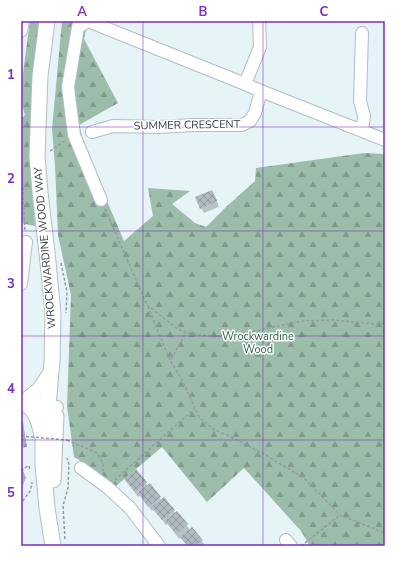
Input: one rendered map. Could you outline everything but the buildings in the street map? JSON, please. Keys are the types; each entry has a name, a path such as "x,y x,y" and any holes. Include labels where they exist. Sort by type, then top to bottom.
{"main road":[{"name":"WROCKWARDINE WOOD WAY","path":"47,21 40,76 37,156 53,314 51,373 52,496 59,544"},
{"name":"WROCKWARDINE WOOD WAY","path":"53,21 46,73 43,140 50,220 59,282 62,331 52,406 43,442 48,515 59,544"},
{"path":"43,442 37,416 33,410 22,401 40,389 51,373"}],"street":[{"path":"21,31 23,21"},
{"path":"101,200 74,135 68,87 78,27 88,21 385,140"},
{"path":"245,84 260,47 259,21"},
{"path":"362,34 360,101 364,116 362,131"},
{"name":"SUMMER CRESCENT","path":"92,132 113,126 158,127 242,125 250,122 255,114 261,91"},
{"path":"21,284 26,242"},
{"path":"22,401 52,406"},
{"path":"73,467 105,485 130,508 159,546"}],"path":[{"path":"48,147 48,153 74,135"},
{"path":"21,137 26,242"},
{"path":"101,200 170,360 181,378 199,416 212,429 250,446 304,478 340,515 385,533"},
{"path":"61,262 63,269"},
{"path":"147,305 175,327 186,333 214,337 241,334 302,321 334,320 373,324 385,323"},
{"path":"170,360 186,333"},
{"path":"105,485 195,408"},
{"path":"21,436 67,440 96,453 102,464 105,485"},
{"path":"59,544 63,506 73,467 66,457"},
{"path":"21,471 32,463"},
{"path":"21,511 26,496 31,491 32,476 29,466"},
{"path":"301,546 340,515"},
{"path":"21,532 21,546"}],"green space":[{"path":"30,21 42,21 31,144 35,226 21,223 21,119 25,115 21,101 21,88"},
{"name":"Wrockwardine Wood","path":"62,21 88,21 84,39 118,103 79,125 86,152 124,241 153,216 148,188 190,191 172,204 195,223 206,227 255,181 256,168 364,153 385,154 385,546 310,546 301,531 244,468 207,502 162,447 116,486 93,468 74,457 67,406 71,295 58,235 52,129"},
{"path":"21,420 23,422 27,447 21,448"},
{"path":"21,465 26,478 21,489"}]}
